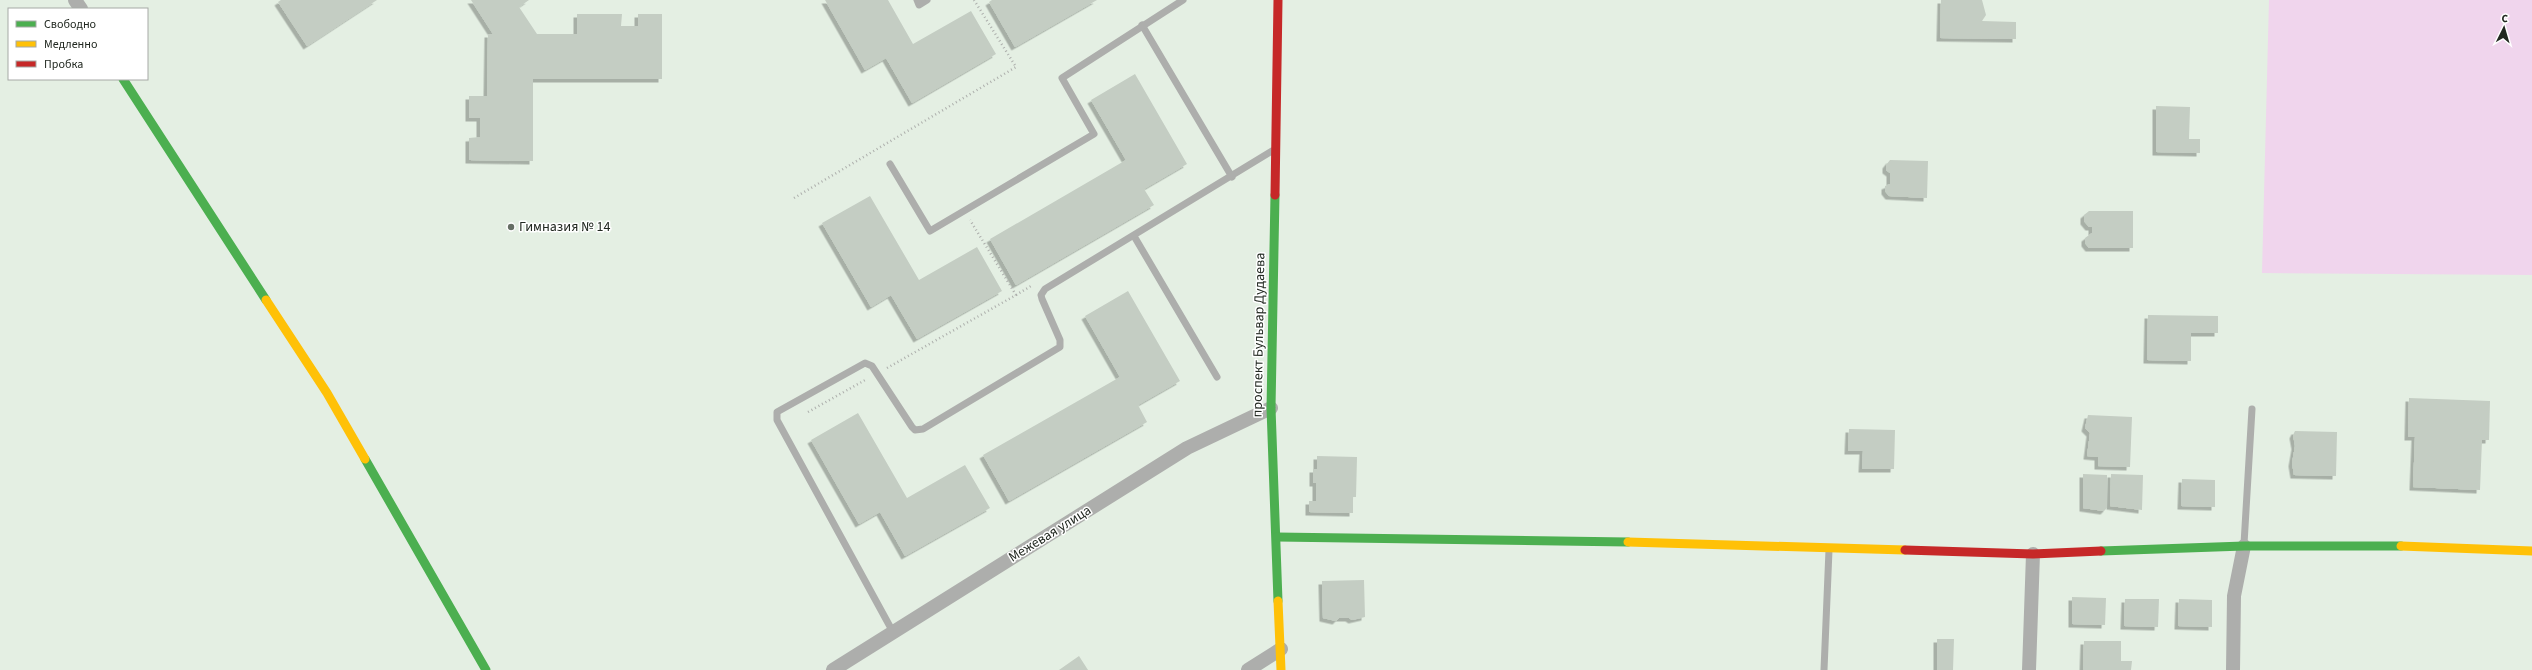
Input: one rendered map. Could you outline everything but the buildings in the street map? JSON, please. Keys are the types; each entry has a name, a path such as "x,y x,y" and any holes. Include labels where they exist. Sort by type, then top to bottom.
{"street":[{"name":"проспект Бульвар Дудаева","path":"1278,0 1271,408 1281,670"},
{"path":"125,80 327,393 486,670"},
{"name":"Межевая улица","path":"833,670 1187,448 1271,408"},
{"path":"1277,537 1607,542 2033,554 2244,546 2423,546 2532,551"},
{"path":"2233,670 2234,596 2244,546"},
{"path":"2029,670 2033,554"},
{"path":"1248,670 1281,649"}],"lane":[{"path":"917,0 919,5 927,0"},
{"path":"890,164 930,231 1094,134 1062,78 1142,25 1183,0"},
{"path":"1142,25 1232,177"},
{"path":"893,632 776,416 780,409 861,364 869,364 877,373 912,427 915,430 923,429 1057,350 1061,343 1042,299 1042,291 1276,149"},
{"path":"1134,236 1217,377"},
{"path":"2244,546 2252,408"},
{"path":"1824,670 1830,549"}],"path":[{"path":"794,198 1016,67 974,0"},
{"path":"808,412 1016,295 965,211"}],"shaded area":[{"path":"2269,0 2532,0 2532,275 2262,273"}],"traffic: fast":[{"path":"124,80 266,300"},
{"path":"1275,195 1271,408 1278,601"},
{"path":"365,459 486,670"},
{"path":"1277,537 1628,542"},
{"path":"2101,551 2244,546 2401,546"}],"traffic: slow":[{"path":"266,300 327,393 365,459"},
{"path":"1628,542 1905,550"},
{"path":"2401,546 2532,551"},
{"path":"1278,601 1281,670"}],"traffic: jam":[{"path":"1275,195 1278,0"},
{"path":"1905,550 2033,554 2101,551"}],"place":[{"name":"Гимназия № 14","path":"511,227"}]}
